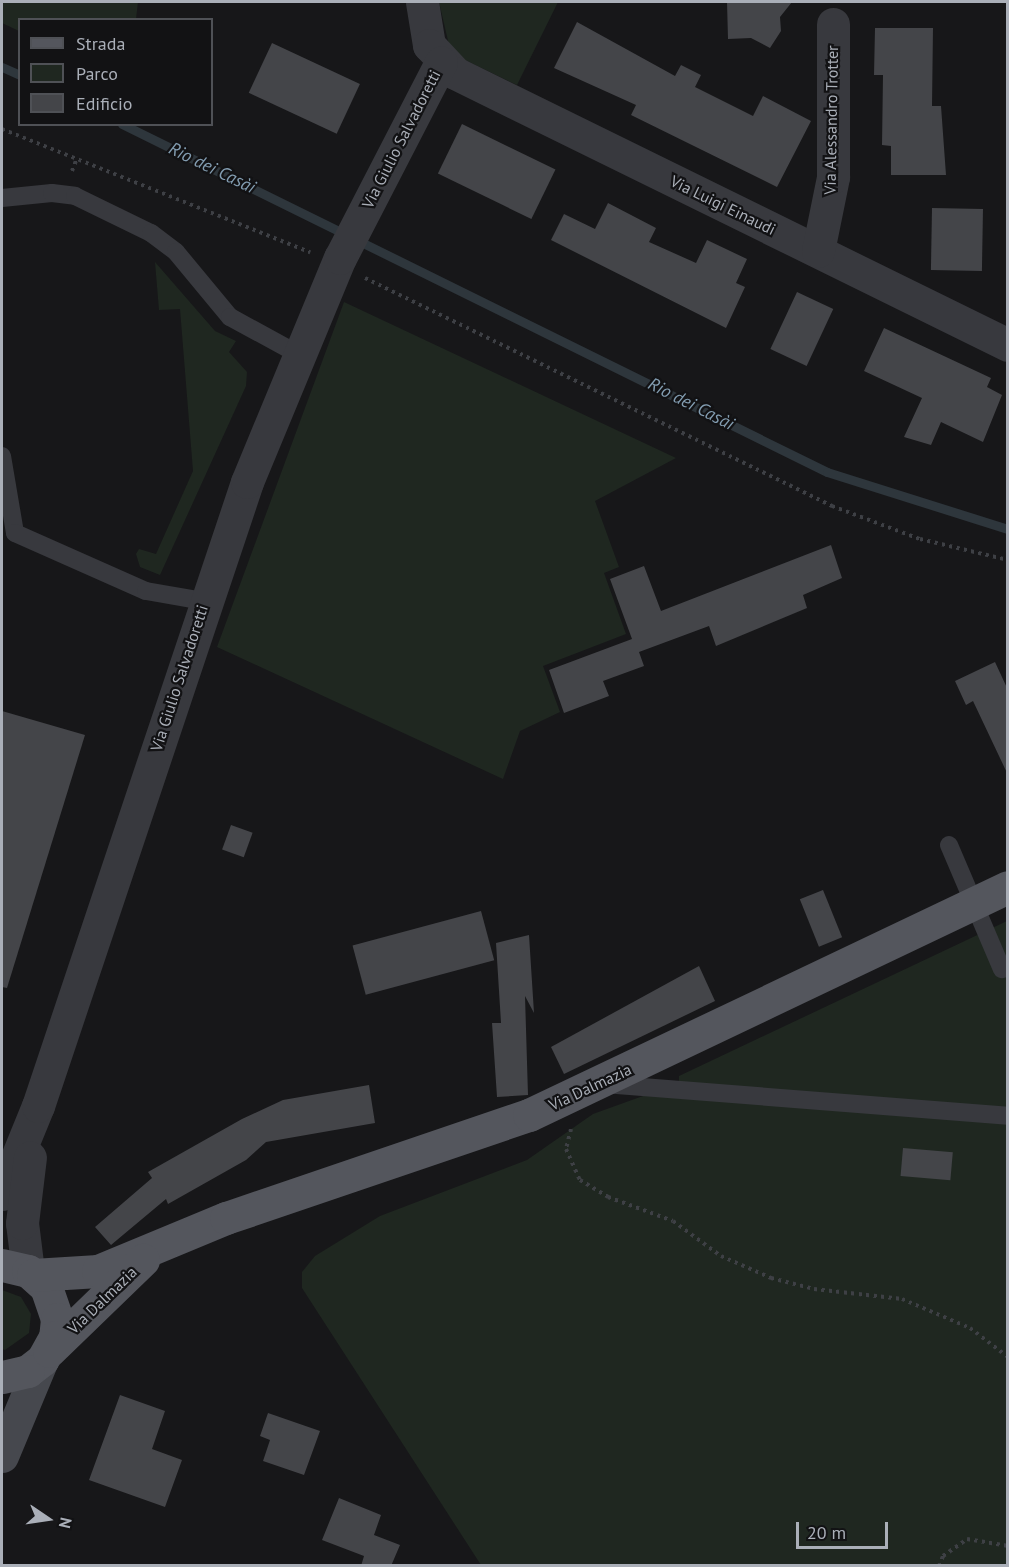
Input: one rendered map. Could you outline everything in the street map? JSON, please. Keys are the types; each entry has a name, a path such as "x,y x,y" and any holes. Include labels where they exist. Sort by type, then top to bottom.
{"main road":[{"name":"Via Dalmazia","path":"21,1270 98,1271 277,1199 484,1132 600,1084 1008,887"},
{"name":"Via Dalmazia","path":"45,1356 156,1247"},
{"path":"2,1377 28,1371 45,1356 57,1319 46,1287 21,1270"}],"street":[{"path":"422,2 424,35 441,62"},
{"name":"Via Alessandro Trotter","path":"818,251 833,177 833,24"},
{"name":"Via Giulio Salvadoretti","path":"2,1194 38,1106 204,601 298,354 360,217 441,62"},
{"name":"Via Luigi Einaudi","path":"441,62 455,74 1008,345"},
{"name":"Via Giulio Salvadoretti","path":"21,1270 23,1200 38,1106"},
{"name":"Via Dalmazia","path":"2,1456 45,1356"}],"lane":[{"path":"2,198 64,194 151,233 176,252 230,317 298,354"},
{"path":"2,456 15,533 146,591 204,601"},
{"path":"949,845 972,905 1002,969"},
{"path":"600,1084 1008,1116"}],"path":[{"path":"2,129 339,263 832,506 920,539 1008,560"},
{"path":"573,1120 566,1149 580,1180 609,1197 673,1221 721,1256 771,1278 847,1295 902,1299 970,1328 1008,1358"},
{"path":"939,1566 943,1556 967,1539 1008,1546"}],"green space":[{"path":"2,2 138,2 136,18 18,18 18,31 2,23"},
{"path":"439,2 558,2 517,85 463,59 449,45"},
{"path":"155,262 215,331 236,341 229,352 247,372 246,386 160,575 140,567 136,554 139,549 156,554 193,471 180,309 159,310"},
{"path":"344,302 676,458 595,501 619,567 604,573 626,634 543,666 560,712 520,731 503,779 217,647"},
{"path":"1007,921 1007,1565 481,1565 302,1288 302,1272 315,1256 380,1216 527,1160 593,1114 679,1083 679,1076"},
{"path":"2,1290 21,1297 31,1314 29,1333 5,1350 2,1349"}],"building":[{"path":"727,2 792,2 780,17 781,31 770,48 751,38 728,39"},
{"path":"577,22 675,76 681,65 701,75 695,87 753,116 763,96 811,121 777,187 631,115 636,105 554,68"},
{"path":"875,28 933,28 932,106 941,106 946,175 891,175 891,146 882,145 883,75 874,75"},
{"path":"272,43 360,84 337,134 249,93"},
{"path":"462,124 555,170 531,219 438,173"},
{"path":"608,203 656,228 649,242 696,263 707,240 747,259 736,283 745,287 726,328 551,240 564,214 595,229"},
{"path":"932,208 983,209 982,271 931,270"},
{"path":"797,292 833,309 807,366 770,349"},
{"path":"884,328 991,378 987,387 1002,395 983,442 941,422 931,445 904,437 922,398 864,371"},
{"path":"831,545 842,578 803,595 807,608 716,646 709,626 639,652 644,666 603,681 609,696 564,713 549,670 632,639 610,579 644,566 661,611"},
{"path":"995,662 1008,690 1008,775 973,701 966,705 955,681"},
{"path":"2,711 85,735 7,988 2,987"},
{"path":"231,825 253,833 244,857 222,849"},
{"path":"823,890 842,937 819,947 800,899"},
{"path":"481,911 494,960 366,995 353,945"},
{"path":"529,935 534,1013 525,996 528,1095 497,1097 492,1023 501,1023 496,943"},
{"path":"699,966 715,1001 564,1074 551,1047"},
{"path":"369,1085 375,1123 266,1142 246,1160 168,1204 166,1199 111,1245 95,1227 152,1178 148,1172 242,1119 283,1100"},
{"path":"903,1148 953,1152 950,1180 901,1176"},
{"path":"120,1395 165,1411 152,1449 182,1460 165,1507 89,1480"},
{"path":"268,1413 320,1431 304,1475 263,1461 270,1440 260,1436"},
{"path":"339,1498 381,1515 374,1535 400,1545 391,1566 361,1566 364,1556 322,1540"}],"waterway":[{"name":"Rio dei Casài","path":"2,67 18,74"},
{"name":"Rio dei Casài","path":"126,126 827,472 1008,529"}]}
